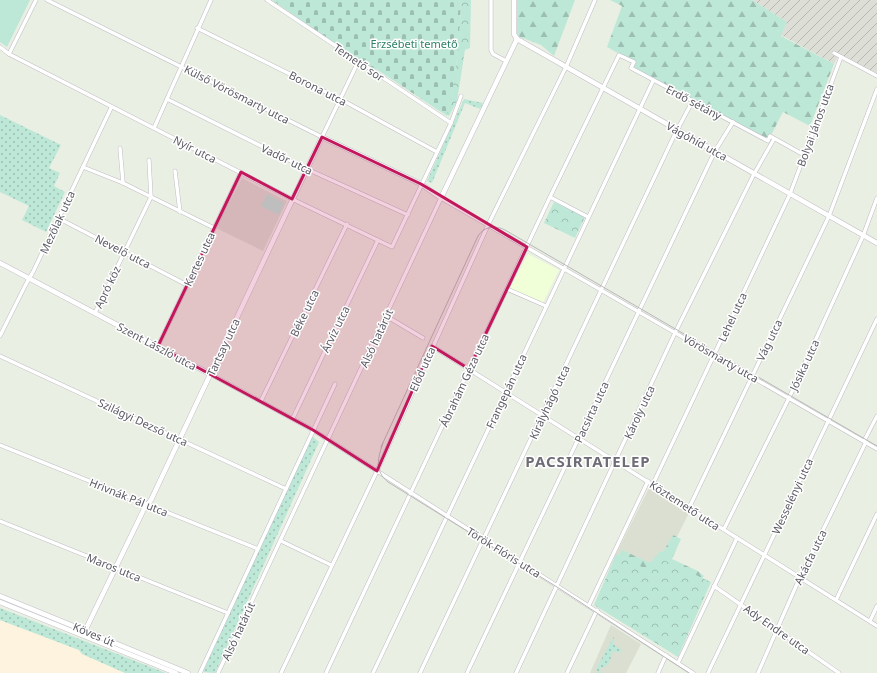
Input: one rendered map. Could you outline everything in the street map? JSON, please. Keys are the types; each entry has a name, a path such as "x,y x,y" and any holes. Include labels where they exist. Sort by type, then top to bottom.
{"street":[{"path":"8,54 36,0"},
{"name":"Külső Vörösmarty utca","path":"47,0 322,137 421,184 441,198"},
{"path":"154,128 197,28 211,0"},
{"name":"Temető sor","path":"267,0 451,123"},
{"path":"491,0 491,50 493,54 506,61"},
{"path":"514,0 514,34 517,39"},
{"name":"Előd utca","path":"281,673 376,471 488,225 566,67 595,0"},
{"name":"Borona utca","path":"197,28 340,99 437,152"},
{"name":"Alsó határút","path":"218,673 517,39"},
{"name":"Vágóhíd utca","path":"517,39 877,243"},
{"name":"Nyír utca","path":"0,46 8,54 112,108 292,199 347,224 392,247 408,215"},
{"path":"834,53 877,76"},
{"name":"Erdő sétány","path":"619,55 634,62 631,68 692,102 768,141 770,136 774,139"},
{"name":"Ábrahám Géza utca","path":"326,673 550,197 619,55"},
{"name":"Bolyai János utca","path":"790,194 841,56"},
{"name":"Tartsay utca","path":"83,635 144,508 148,504 180,438 358,62"},
{"name":"Frangepán utca","path":"373,673 653,80"},
{"name":"Vág utca","path":"689,508 829,216 877,89"},
{"path":"408,215 421,184 451,123 461,96"},
{"name":"Vadőr utca","path":"167,99 307,169 408,215"},
{"name":"Királyhágó utca","path":"420,673 677,130 692,102"},
{"name":"Mezőlak utca","path":"0,336 112,108"},
{"name":"Pacsirta utca","path":"467,673 715,152 733,122"},
{"path":"774,139 804,155"},
{"name":"Károly utca","path":"516,673 676,333 754,174 774,139"},
{"path":"120,148 123,183"},
{"path":"149,160 151,197"},
{"path":"83,167 123,183 214,228"},
{"path":"176,171 180,212"},
{"name":"Kertes utca","path":"158,346 241,172"},
{"name":"Lehel utca","path":"653,484 790,194"},
{"name":"Apró köz","path":"95,313 151,197"},
{"path":"550,197 588,217"},
{"path":"441,198 527,247"},
{"name":"Jósika utca","path":"724,530 789,398 864,236 877,198"},
{"name":"Nevelő utca","path":"58,218 188,285"},
{"name":"Béke utca","path":"261,401 347,224"},
{"name":"Árvíz utca","path":"293,418 378,240"},
{"name":"Vörösmarty utca","path":"527,247 877,448"},
{"name":"Szent László utca","path":"0,263 314,430"},
{"path":"507,289 546,306"},
{"path":"386,316 423,338"},
{"name":"Wesselényi utca","path":"708,673 740,603 877,319"},
{"name":"Köztemető utca","path":"432,346 616,460 689,508 877,626"},
{"name":"Szilágyi Dezső utca","path":"0,356 180,438 286,489"},
{"name":"Alsó határút","path":"200,673 335,384"},
{"name":"Akácfa utca","path":"758,673 800,577 877,416"},
{"name":"Török Flóris utca","path":"314,430 411,494 558,585 693,673"},
{"name":"Hrivnák Pál utca","path":"0,445 258,550"},
{"path":"589,605 648,481"},
{"path":"836,600 877,514"},
{"name":"Maros utca","path":"0,521 228,613"},
{"path":"678,663 737,538"},
{"path":"281,541 331,565"},
{"name":"Ady Endre utca","path":"714,586 839,673"},
{"name":"Köves út","path":"0,596 85,630 163,665 176,673"},
{"name":"Köves út","path":"0,602 76,633 188,673"},
{"path":"870,621 877,606"},
{"path":"567,673 597,610"},
{"path":"76,633 85,630"},
{"path":"658,673 666,655"}],"highlighted area":[{"path":"322,137 421,184 527,247 469,369 432,346 377,471 313,430 158,346 241,172 292,199"}],"shaded area":[{"path":"752,0 877,0 877,75 839,55 834,64 781,35 787,22"},
{"path":"242,178 287,201 263,251 216,228"},
{"path":"528,254 559,270 543,303 510,288"},
{"path":"649,488 689,513 665,560 648,570 616,554"},
{"path":"0,620 79,650 82,654 125,673 0,673"},
{"path":"611,625 641,644 626,673 590,673"}],"green space":[{"path":"0,0 30,0 7,47 0,42"},
{"name":"Erzsébeti temető","path":"272,0 461,0 457,59 447,116 376,69 374,71"},
{"path":"461,0 471,0 470,48 465,50 457,101 449,116 447,115 457,58"},
{"path":"517,0 575,0 554,56 541,45 520,37 517,34"},
{"path":"610,0 752,0 787,22 781,36 834,64 810,126 783,112 768,141 631,68 634,62 607,47 622,6"},
{"path":"464,99 483,103 480,109 465,103 432,183 427,181"},
{"path":"0,115 61,145 49,168 60,173 54,186 65,192 46,232 22,220 29,206 0,192"},
{"path":"267,194 284,203 279,215 261,206"},
{"path":"554,202 585,217 575,238 544,223"},
{"path":"313,437 319,442 215,673 203,672 310,438"},
{"path":"673,535 681,539 672,559 698,571 704,576 699,581 647,574 617,558 622,550 648,562 655,562 659,551 663,552"},
{"path":"616,554 648,570 655,556 711,582 678,657 594,605"},
{"path":"0,608 166,673 125,673 82,654 79,650 0,620"},
{"path":"614,636 613,644 622,650 619,653 613,651 609,663 605,667 599,668 601,673 598,673 596,669"}],"tram line":[{"path":"381,447 478,236 490,227 498,227 505,230 877,446"},
{"path":"383,443 378,464 381,473 388,482 557,587 689,673"}],"district":[{"name":"PACSIRTATELEP","path":"588,461"}]}
